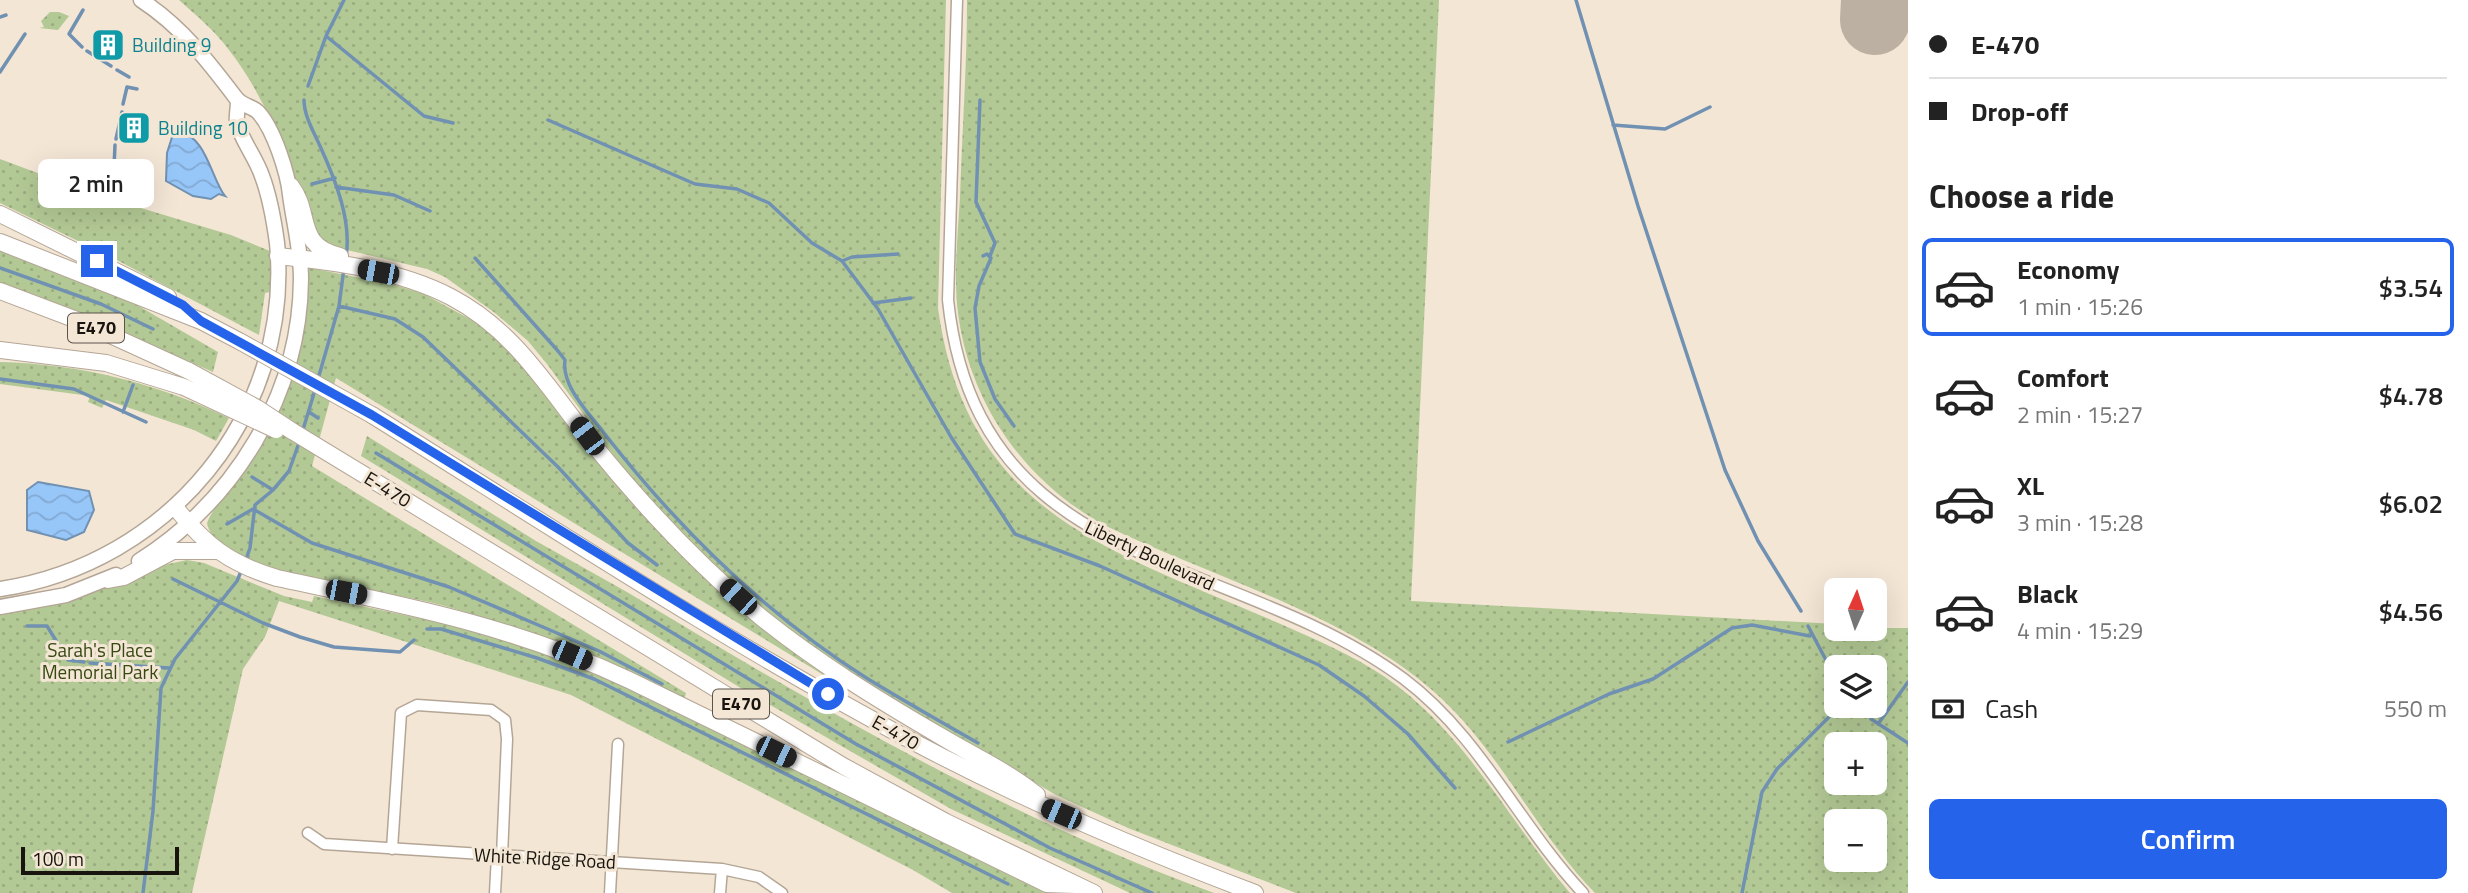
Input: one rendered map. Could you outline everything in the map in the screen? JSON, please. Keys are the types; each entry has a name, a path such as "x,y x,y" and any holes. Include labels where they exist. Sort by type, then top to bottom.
{"highway":[{"path":"291,186 306,230 324,256"},
{"path":"0,214 173,300 201,321"},
{"name":"E-470","path":"0,242 201,321 372,415 823,691 933,752 1061,814 1255,893"},
{"path":"278,256 324,256 378,268 452,298 492,323 523,353 644,505 738,597 818,660 1030,789 1061,814"},
{"name":"E470","path":"0,290 82,322 187,379"},
{"path":"0,351 116,365 187,379"},
{"name":"E-470","path":"187,379 274,430 292,431 853,772 946,822 1094,893"},
{"path":"175,507 216,551 233,561 267,575 456,616 572,655 629,680 1047,884 1076,885"},
{"path":"108,580 124,577 173,551 216,551"}],"main road":[{"path":"0,607 58,597 108,580 151,554 189,525 237,471 272,410 287,368 296,328 300,258 291,186 258,112 238,102 199,50 167,19 141,0"},
{"path":"0,589 53,578 100,560 140,536 175,507 224,449 255,391 268,351 275,316 278,256 265,183 237,122 238,102"}],"street":[{"name":"Liberty Boulevard","path":"957,0 947,278 949,312 965,383 999,446 1042,494 1085,526 1344,642 1410,684 1465,738 1583,893"},
{"path":"392,849 401,713 407,707 417,705 491,710 505,720 507,739 495,893"},
{"path":"610,893 618,744"},
{"name":"White Ridge Road","path":"307,833 324,844 722,869 760,877 782,893"},
{"path":"720,893 722,869"}],"green space":[{"path":"179,0 946,0 938,308 954,378 979,434 1014,479 1056,515 1104,545 1158,572 1332,647 1385,677 1413,699 1463,751 1570,893 1296,893 1128,828 1056,795 851,675 772,618 688,542 625,471 528,341 495,313 445,277 427,269 326,245 318,240 291,166 258,94 224,43"},
{"path":"967,0 1439,0 1411,601 1824,623 1824,641 1887,641 1887,628 1908,628 1908,893 1595,893 1556,846 1464,722 1443,700 1408,671 1369,645 1326,622 1104,525 1074,506 1023,460 986,403 972,372 962,339 957,304 956,264"},
{"path":"50,12 69,16 58,30 39,28 44,27 41,21"},
{"path":"0,159 94,194 231,235 270,251 270,292 265,293 259,335 113,258 0,203"},
{"path":"0,250 118,294 218,352 213,372 36,295 0,283"},
{"path":"307,269 392,284 424,294 479,324 515,355 576,434 829,674 825,676 336,378 312,466 686,693 684,700 564,648 472,614 415,599 283,573 234,553 221,544 207,523 216,507 257,454 280,410 299,341"},
{"path":"0,362 89,371 118,378 174,395 229,418 216,441 194,430 106,400 102,408 88,402 90,396 0,384"},
{"path":"367,436 536,541 913,757 1061,830 1214,893 1130,893 951,809 744,690 361,456"},
{"name":"Sarah's Place Memorial Park","path":"187,560 204,563 284,596 312,602 314,596 466,628 583,666 1049,893 952,893 913,870 571,695 279,601 265,637 243,669 192,893 0,893 0,614 59,604 120,582 123,586 164,565"}],"water":[{"path":"178,132 188,135 202,149 225,196 219,194 211,199 193,196 166,181 167,153 173,134"},
{"path":"38,482 89,491 94,510 84,532 66,540 27,530 27,490"}],"waterway":[{"path":"308,86 326,36 344,0"},
{"path":"1576,0 1638,206 1725,470 1758,541 1801,611"},
{"path":"82,47 69,34 83,10"},
{"path":"0,17 6,15"},
{"path":"0,72 25,34"},
{"path":"326,36 424,116 453,123"},
{"path":"87,51 111,66"},
{"path":"117,70 129,77"},
{"path":"123,104 127,87 137,89"},
{"path":"304,100 307,118 341,200 347,229 346,257"},
{"path":"980,100 976,202 995,243 990,256"},
{"path":"1613,125 1665,129 1710,107"},
{"path":"116,139 122,112"},
{"path":"548,120 695,184 737,189 769,203 812,243 842,261 878,309 951,437 1015,534 1100,566 1319,665 1364,696 1408,734 1455,788"},
{"path":"114,167 115,145"},
{"path":"312,184 335,178"},
{"path":"336,187 394,195 430,211"},
{"path":"842,261 852,257 898,254"},
{"path":"983,256 987,254 991,258 979,286 975,308 980,362 995,399 1014,426"},
{"path":"475,258 565,360 567,380 577,399 632,468 725,567 759,598 830,654 978,743"},
{"path":"0,268 101,304 153,329"},
{"path":"318,379 339,306 344,268"},
{"path":"873,303 911,298"},
{"path":"339,306 395,319 423,337 558,467 628,543 657,565"},
{"path":"0,379 74,389 146,422"},
{"path":"123,412 133,385"},
{"path":"302,433 315,390"},
{"path":"309,412 318,418"},
{"path":"245,562 250,548 255,505 273,490 289,471 300,440"},
{"path":"376,453 856,744 1050,848 1152,893"},
{"path":"252,477 273,490"},
{"path":"227,524 253,509 312,543 449,587 599,651 662,684"},
{"path":"143,893 153,811 161,688 175,659 237,581 242,569"},
{"path":"173,579 263,623 334,647 400,652 414,640"},
{"path":"1508,742 1609,694 1653,679 1732,628 1752,625 1810,636"},
{"path":"27,626 47,626 68,660 84,662"},
{"path":"1808,626 1824,656"},
{"path":"427,629 441,629 537,658 594,679 1008,884"},
{"path":"90,663 169,668"},
{"path":"1878,724 1908,682"},
{"path":"1742,893 1762,792 1777,769 1828,718"},
{"path":"1871,719 1908,743"}],"taxiway":[{"path":"1875,9 1908,10"}],"runway":[{"path":"1875,20 1876,0"}],"place":[{"name":"Building 9","path":"108,45"},
{"name":"Building 10","path":"134,128"}],"route":[{"path":"97,261 183,305 201,321 372,415 828,694"}]}
